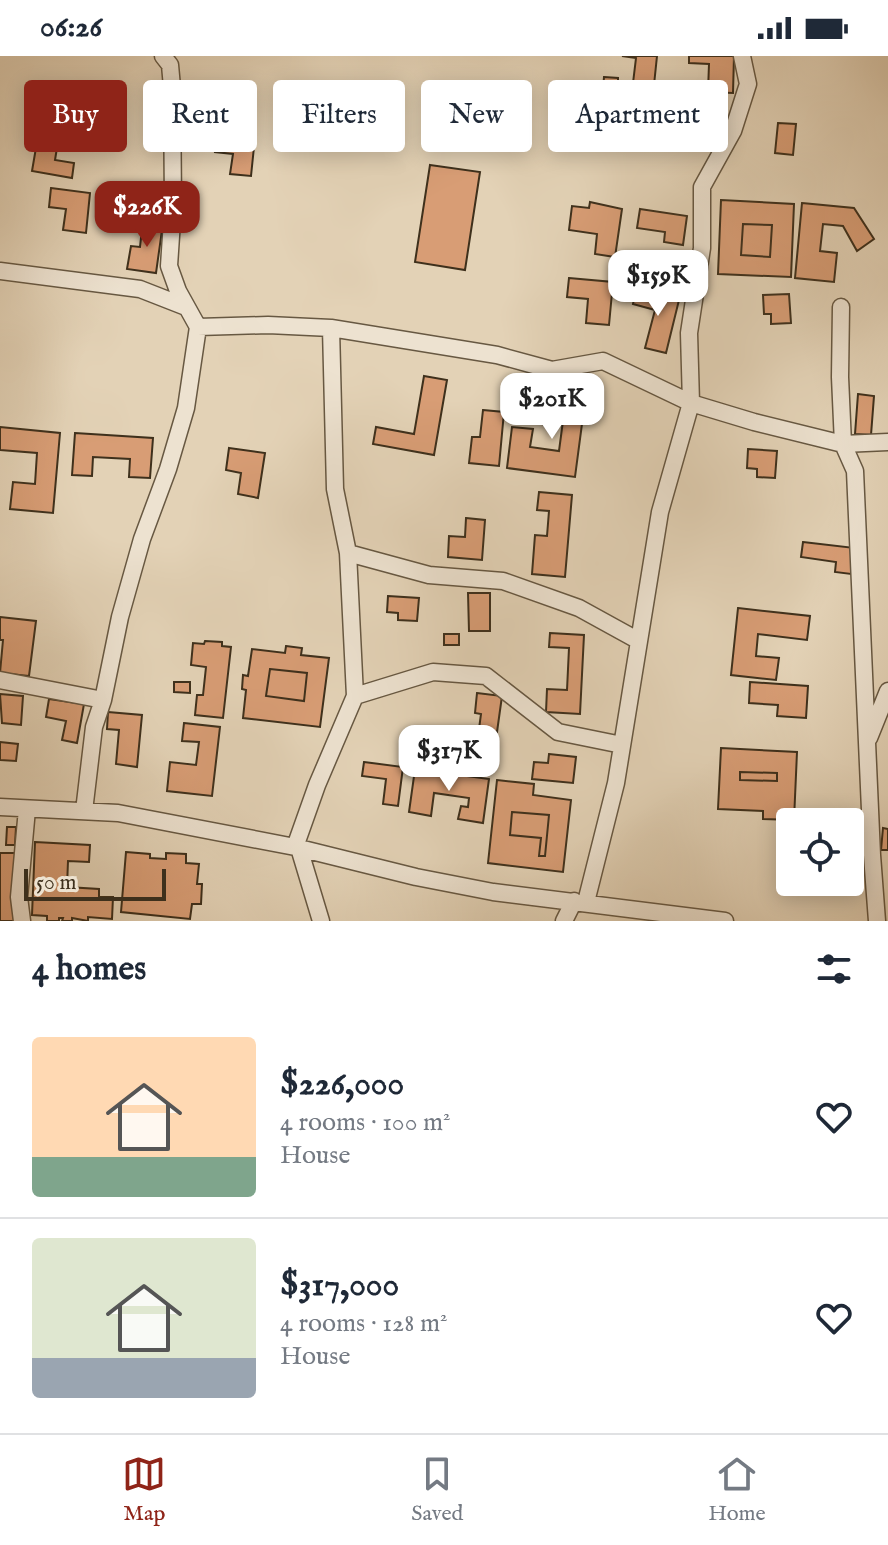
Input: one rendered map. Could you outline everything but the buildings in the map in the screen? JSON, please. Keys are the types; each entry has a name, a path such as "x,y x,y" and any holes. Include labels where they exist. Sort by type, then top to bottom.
{"street":[{"path":"84,811 94,727 142,539 186,408 198,327 169,266 173,206 172,87 170,65 163,56"},
{"path":"564,921 580,901 616,783 660,512 691,403 689,333 702,248 702,187 733,131 748,84 742,56"},
{"path":"0,271 140,289 186,307"},
{"path":"841,307 843,444 855,471 877,921"},
{"path":"198,327 268,325 331,328 497,355 552,370 603,361 691,403 843,444 888,442"},
{"path":"321,921 297,848 317,785 355,696 348,553 335,489 331,328"},
{"path":"348,553 429,575 503,581 579,608 639,641"},
{"path":"355,696 433,672 486,676 558,732 622,745"},
{"path":"0,680 103,700"},
{"path":"867,743 888,691"},
{"path":"0,807 118,813 297,848 493,892 725,921"},
{"path":"22,921 19,897 27,809"}]}
